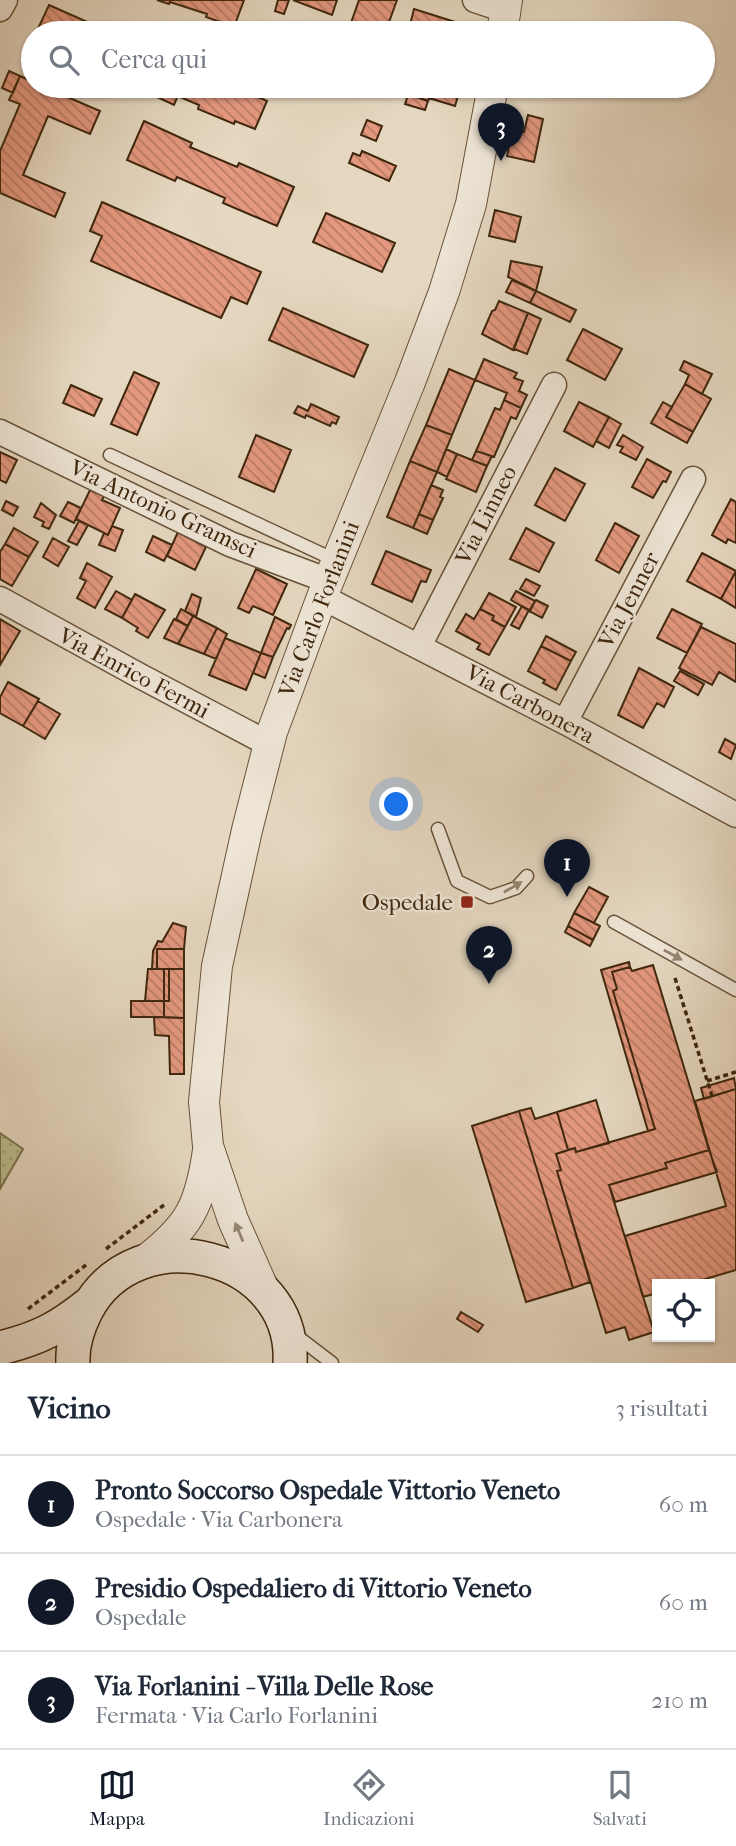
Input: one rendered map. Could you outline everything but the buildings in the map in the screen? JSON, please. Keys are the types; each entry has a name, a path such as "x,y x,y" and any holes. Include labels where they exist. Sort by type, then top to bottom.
{"main road":[{"path":"0,1348 52,1331 92,1301 123,1271 169,1255 197,1256 223,1263 246,1276 266,1295 284,1326 291,1355 290,1363"},
{"path":"73,1363 79,1326 92,1301"},
{"path":"0,1354 21,1363"}],"street":[{"path":"0,9 5,0"},
{"path":"475,0 504,14"},
{"name":"Via Carlo Forlanini","path":"143,1262 167,1243 191,1213 204,1179 208,1146 204,1102 217,966 269,744 329,580 411,382 444,292 471,204 491,98"},
{"name":"Via Linneo","path":"419,646 554,385"},
{"name":"Via Antonio Gramsci","path":"0,432 230,544 329,580"},
{"name":"Via Jenner","path":"565,722 693,479"},
{"name":"Via Carbonera","path":"329,580 419,646 736,815"},
{"name":"Via Enrico Fermi","path":"0,599 151,683 269,744"},
{"name":"Via Carlo Forlanini","path":"208,1146 233,1220 266,1295"}],"lane":[{"path":"110,455 329,580"},
{"path":"438,829 457,881 490,897 516,888 527,876"},
{"path":"614,922 736,990"},
{"path":"284,1326 332,1363"}],"path":[{"path":"675,978 712,1096"},
{"path":"707,1081 736,1072"},
{"path":"106,1250 168,1201"},
{"path":"19,1313 30,1308 95,1258"}],"green space":[{"path":"0,1133 23,1149 0,1189"}],"place":[{"name":"Via Forlanini - Villa Delle Rose","path":"501,161"},
{"name":"Pronto Soccorso Ospedale Vittorio Veneto","path":"567,897"},
{"name":"Ospedale","path":"467,902"},
{"name":"Presidio Ospedaliero di Vittorio Veneto","path":"489,984"}]}
